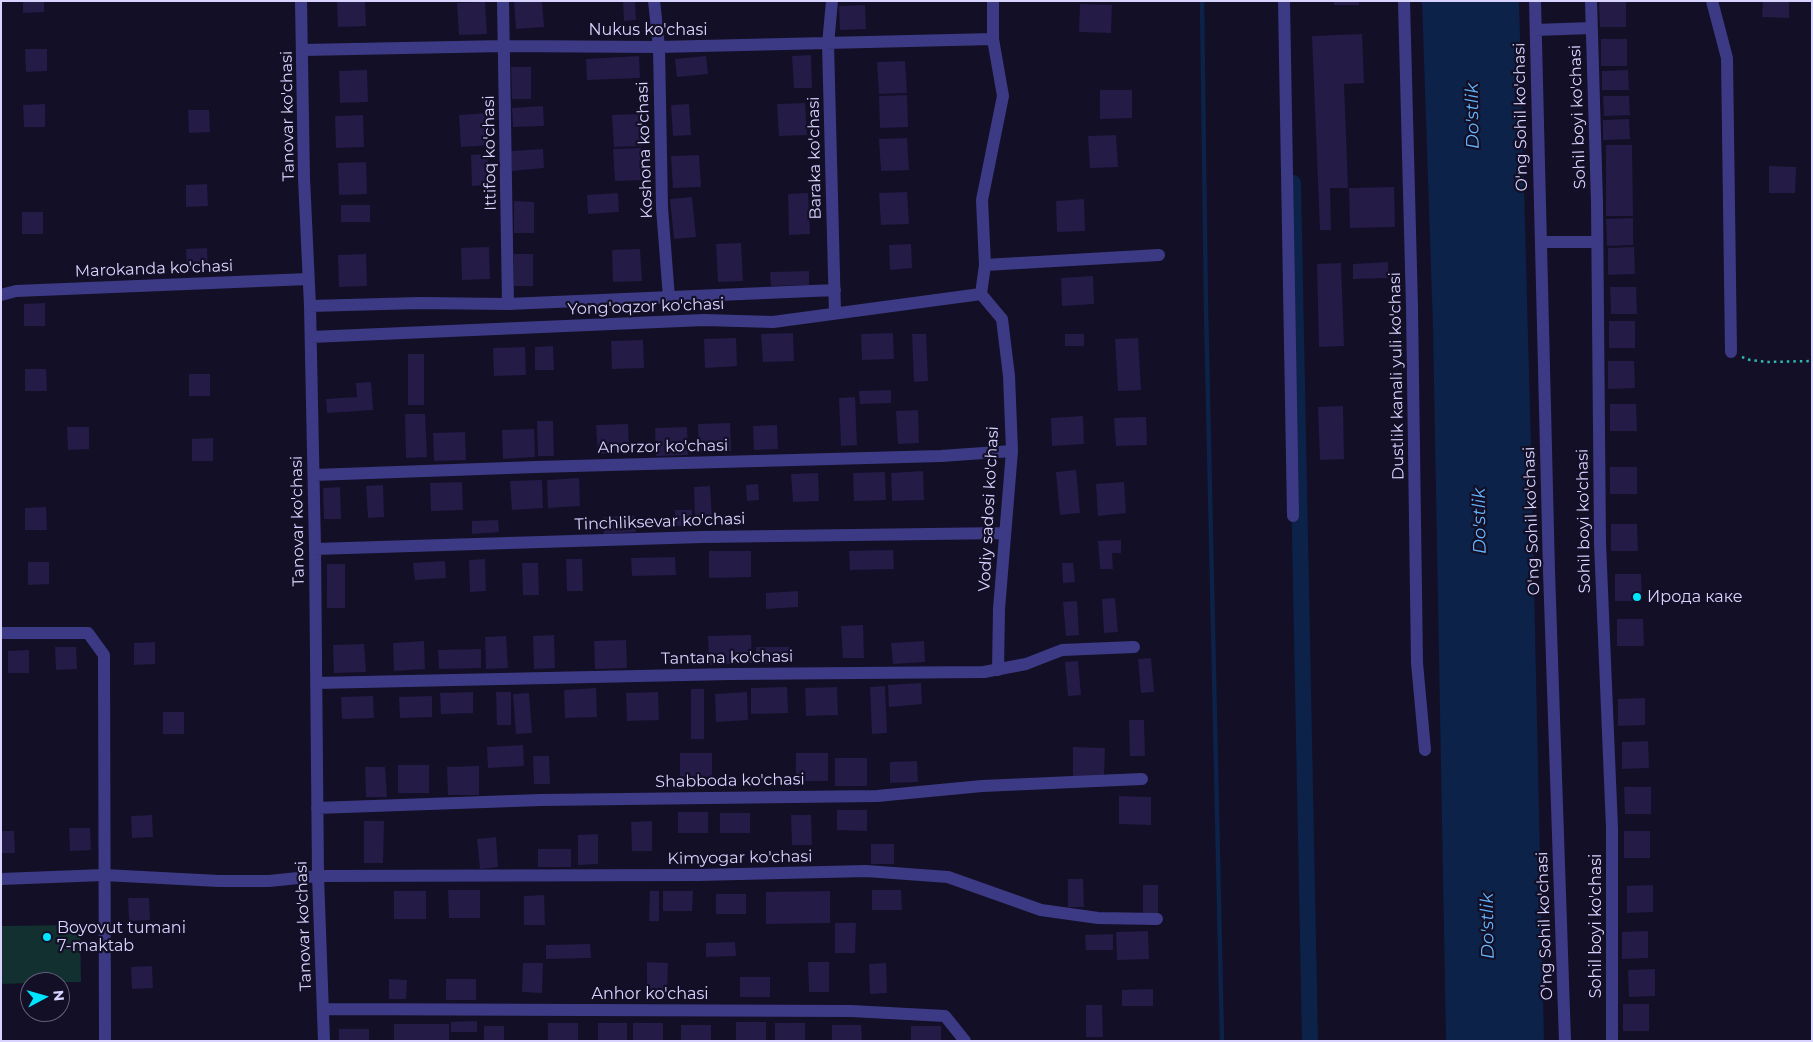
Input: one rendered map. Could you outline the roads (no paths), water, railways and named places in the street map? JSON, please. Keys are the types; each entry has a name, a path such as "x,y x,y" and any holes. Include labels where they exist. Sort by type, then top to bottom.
{"street":[{"name":"Tanovar ko'chasi","path":"301,1 304,178 311,337 318,876 324,1041"},
{"name":"Ittifoq ko'chasi","path":"503,1 508,304"},
{"name":"Koshona ko'chasi","path":"654,1 659,48 662,208 669,298"},
{"name":"Baraka ko'chasi","path":"832,1 828,44 835,313"},
{"path":"981,294 985,265 982,200 1003,96 993,39 992,1"},
{"path":"1284,1 1293,516"},
{"name":"Dustlik kanali yuli ko'chasi","path":"1404,1 1412,307 1417,663 1425,750"},
{"name":"O'ng Sohil ko'chasi","path":"1535,1 1549,571 1565,1041"},
{"name":"Sohil boyi ko'chasi","path":"1591,1 1597,242 1600,543 1612,828 1612,1041"},
{"path":"1712,1 1727,58 1731,352"},
{"path":"1536,30 1592,28"},
{"name":"Nukus ko'chasi","path":"303,50 505,46 659,48 993,39"},
{"path":"1541,242 1597,242"},
{"path":"985,265 1159,255"},
{"name":"Marokanda ko'chasi","path":"1,295 16,291 308,278"},
{"path":"310,306 420,303 508,304 834,290"},
{"name":"Yong'oqzor ko'chasi","path":"311,337 704,320 772,322 981,294"},
{"name":"Vodiy sadosi ko'chasi","path":"981,294 1002,319 1009,376 1012,451 999,609 998,670"},
{"name":"Anorzor ko'chasi","path":"314,475 941,456 1012,451"},
{"name":"Tinchliksevar ko'chasi","path":"315,549 702,537 1005,532"},
{"path":"1,633 88,633 104,654 105,1041"},
{"name":"Tantana ko'chasi","path":"316,683 731,674 984,672 1026,664 1062,650 1134,647"},
{"name":"Shabboda ko'chasi","path":"317,808 541,800 877,796 982,786 1142,779"},
{"name":"Kimyogar ko'chasi","path":"1,879 104,875 261,881 318,876 698,875 866,871 948,877 1041,910 1098,918 1157,919"},
{"name":"Anhor ko'chasi","path":"323,1009 852,1011 946,1016 965,1041"}],"water":[{"name":"Do'stlik","path":"1422,1 1519,1 1544,1041 1446,1041 1433,328"}],"waterway":[{"path":"1202,1 1206,309 1222,1041"},
{"path":"1293,183 1310,1041"}],"place":[{"name":"Ирода каке","path":"1637,597"},
{"name":"Boyovut tumani 7-maktab","path":"47,937"}]}
